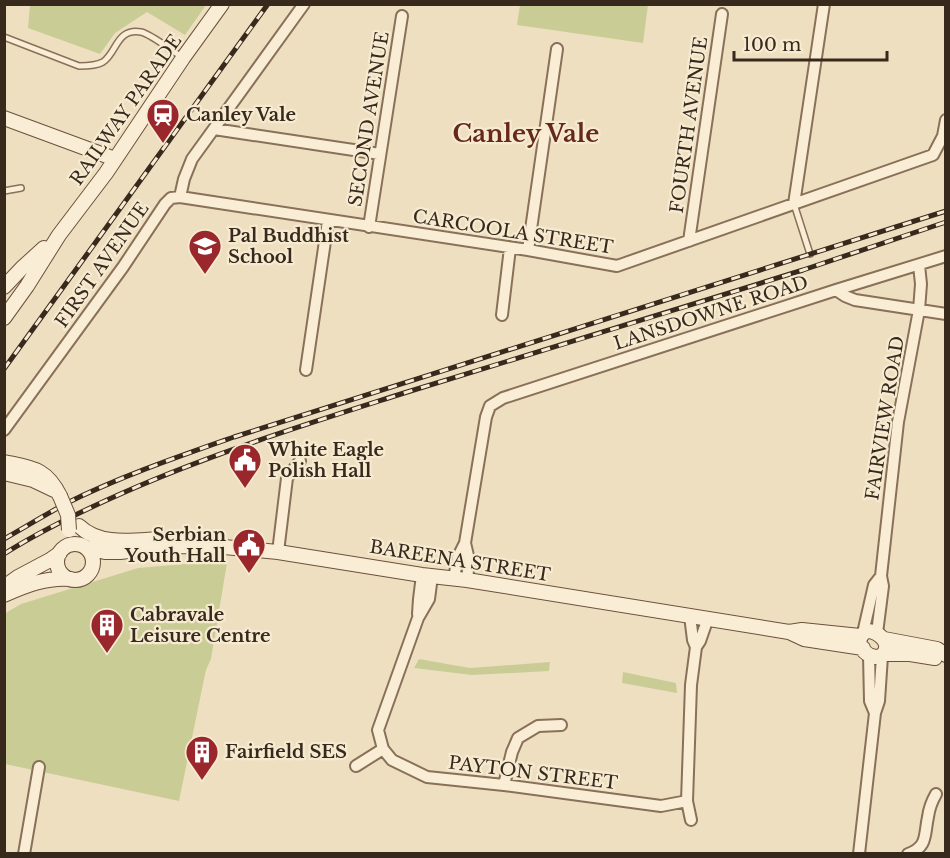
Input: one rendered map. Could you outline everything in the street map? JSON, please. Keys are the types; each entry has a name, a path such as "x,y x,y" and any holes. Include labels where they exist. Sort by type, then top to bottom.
{"main road":[{"name":"RAILWAY PARADE","path":"4,318 55,240 82,206 222,4"},
{"path":"4,118 115,159"},
{"name":"RAILWAY PARADE","path":"4,287 55,240"},
{"path":"4,301 17,292 55,240"},
{"path":"4,301 22,268"},
{"path":"4,595 47,579 83,578 89,573 93,562 60,496 45,484 7,467"},
{"path":"72,522 92,536 108,540 176,538 232,547"},
{"path":"71,579 64,576 58,567 58,560 66,544 72,522"},
{"path":"4,587 73,544 85,547"},
{"name":"BAREENA STREET","path":"85,547 105,552 176,546 232,547 278,552 708,618 789,632 804,639 937,649 945,655"},
{"name":"BAREENA STREET","path":"89,573 105,560 124,552"}],"street":[{"path":"180,197 189,165 304,4"},
{"path":"794,204 824,4"},
{"name":"FOURTH AVENUE","path":"689,241 722,14"},
{"name":"SECOND AVENUE","path":"369,227 402,16"},
{"path":"528,250 557,49"},
{"name":"CARCOOLA STREET","path":"180,197 528,250 617,266 933,155 943,136 945,120"},
{"path":"214,129 380,153"},
{"name":"FIRST AVENUE","path":"4,430 123,267 165,204 171,198 180,197"},
{"path":"306,370 328,221"},
{"path":"502,315 510,248"},
{"path":"836,290 945,256"},
{"name":"FAIRVIEW ROAD","path":"859,854 875,713 879,701 873,644 874,585 881,576 898,422 919,310 921,284 919,265"},
{"name":"LANSDOWNE ROAD","path":"460,579 458,558 465,543 486,417 490,406 503,399 836,290 855,300 945,314"},
{"path":"278,552 287,478 300,461"},
{"path":"356,766 383,749 378,730 418,618 419,599 427,575"},
{"path":"690,616 696,647"},
{"path":"691,820 687,801 691,685 696,647 708,618"},
{"path":"504,785 518,738 538,726 561,725"},
{"name":"PAYTON STREET","path":"383,749 392,760 427,777 661,806 687,801"},
{"path":"24,854 39,767"},
{"path":"908,854 919,849 924,842 930,808 936,794"}],"lane":[{"path":"4,37 80,66 92,66 105,60 118,40 130,32 143,32 183,58"},
{"path":"4,191 21,188"},
{"path":"794,204 810,254"}],"green space":[{"path":"30,4 206,5 185,35 147,12 115,33 100,54 28,28"},
{"path":"520,5 648,5 643,43 517,25"},
{"path":"227,563 211,659 206,670 179,801 5,764 4,614 21,604 138,568"},
{"path":"419,659 470,668 550,662 549,671 472,675 414,668"},
{"path":"623,672 676,683 677,693 622,683"}],"railway":[{"path":"4,369 268,4"},
{"path":"4,539 65,504 106,485 234,437 946,211"},
{"path":"4,554 55,525 107,500 180,469 254,442 404,393 803,270 946,222"}],"place":[{"name":"Canley Vale","path":"163,144"},
{"name":"Pal Buddhist School","path":"205,275"},
{"name":"White Eagle Polish Hall","path":"245,489"},
{"name":"Serbian Youth Hall","path":"249,574"},
{"name":"Cabravale Leisure Centre","path":"107,654"},
{"name":"Fairfield SES","path":"202,781"}],"district":[{"name":"Canley Vale","path":"526,133"}]}
